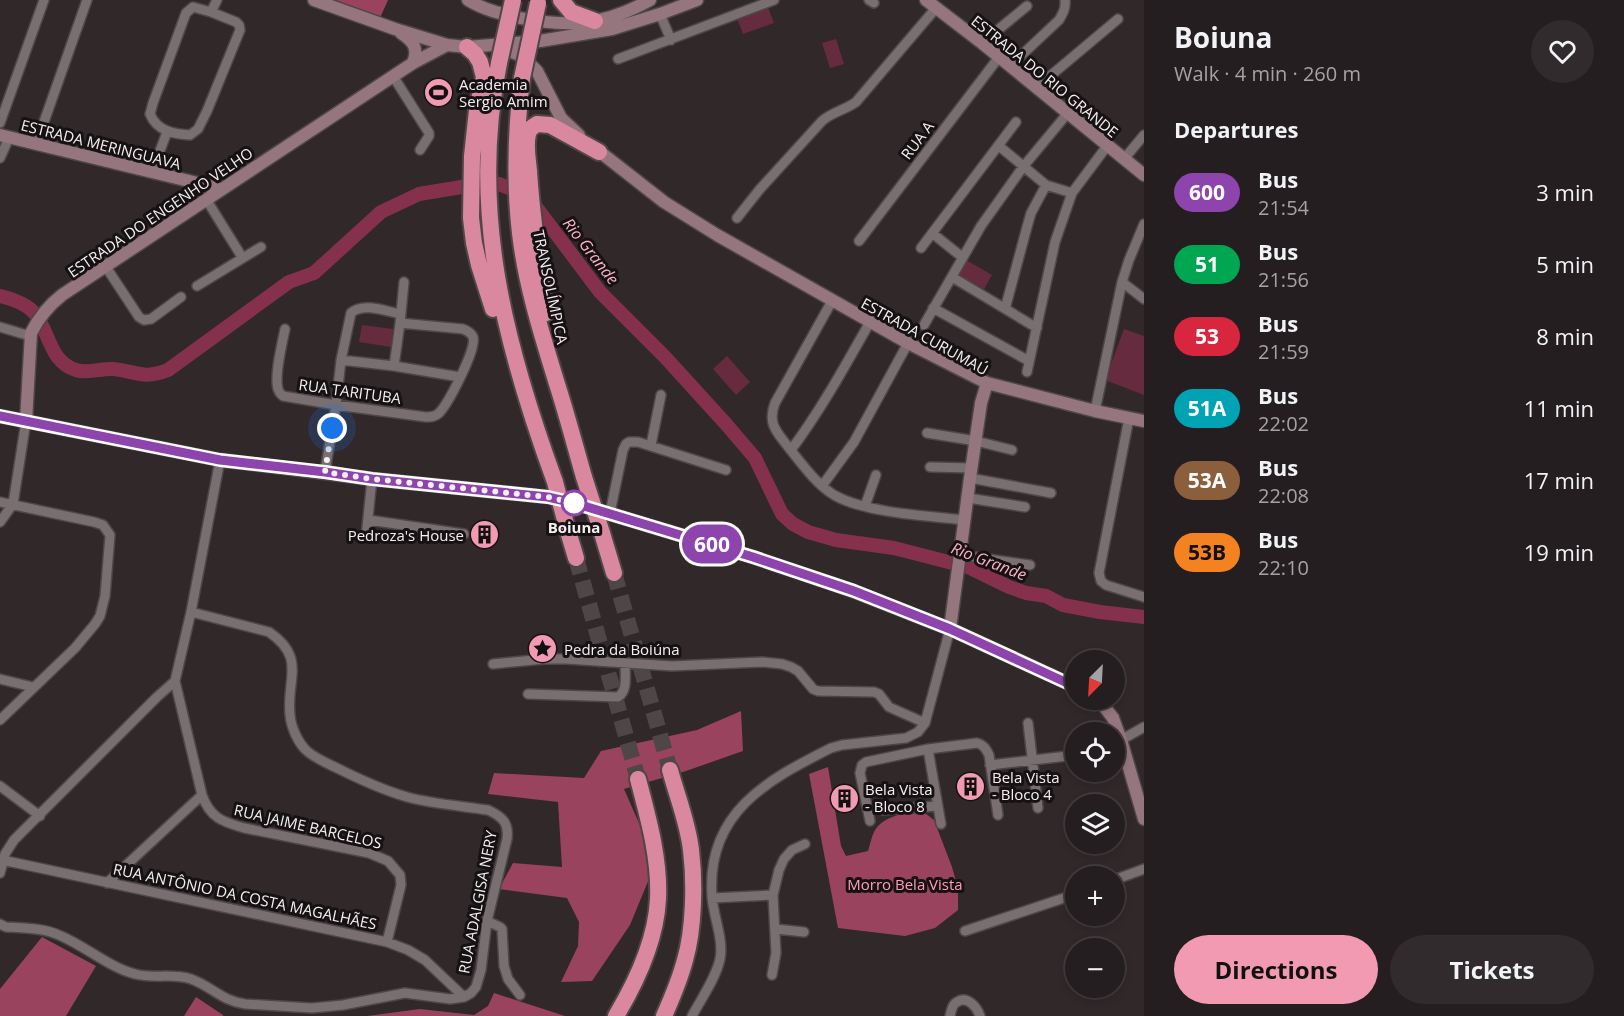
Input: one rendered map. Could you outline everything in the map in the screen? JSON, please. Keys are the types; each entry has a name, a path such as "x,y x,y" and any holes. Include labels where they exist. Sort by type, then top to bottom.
{"highway":[{"path":"513,0 493,91 489,124 488,199 492,247 502,308 519,375 555,482 576,558"},
{"path":"561,0 571,12 595,21"},
{"name":"TRANSOLÍMPICA","path":"538,1 522,78 517,136 525,209 520,234 526,270 547,354 614,573"},
{"path":"467,47 480,62 484,76 477,110 472,156 471,196 478,265 532,432 543,451"},
{"path":"523,181 529,130 537,124 550,125 599,152"},
{"path":"664,1016 686,959 692,917 691,849 670,771"},
{"path":"616,1016 631,992 641,968 652,935 658,900 657,871 638,779"}],"street":[{"path":"0,123 44,0"},
{"path":"39,136 87,0"},
{"path":"212,12 217,0"},
{"path":"314,0 447,45 467,47 576,36 612,29 697,0"},
{"path":"468,0 490,10 556,24 595,21 616,16 650,0"},
{"path":"618,59 774,0"},
{"path":"1010,66 1059,20 1066,5 1065,0"},
{"path":"737,218 760,189 822,121 856,102 931,4"},
{"name":"ESTRADA DO RIO GRANDE","path":"931,4 1144,175"},
{"path":"982,44 1028,6"},
{"path":"192,7 236,22 240,28 238,36 198,129 190,135 167,132 158,126 150,114 186,13 192,7"},
{"path":"660,14 671,40"},
{"path":"1037,89 1118,19"},
{"path":"395,29 414,44 416,54 413,63"},
{"name":"ESTRADA DO ENGENHO VELHO","path":"26,422 31,335 36,323 49,305 393,76 447,45"},
{"name":"ESTRADA CURUMAÚ","path":"495,45 522,57 531,64 546,85 561,118 572,130 642,185 688,217 832,301 987,383 981,404 950,629 925,723"},
{"name":"RUA A","path":"859,241 999,57"},
{"path":"393,76 429,133 420,150"},
{"path":"924,325 981,226 1023,167 1067,114"},
{"path":"921,248 1016,122"},
{"path":"152,172 167,132"},
{"path":"1124,159 1144,135"},
{"path":"0,158 4,136"},
{"name":"ESTRADA MERINGUAVA","path":"4,136 222,189"},
{"path":"999,146 1046,185 1072,193"},
{"path":"1027,372 1055,242 1072,193 1107,146"},
{"name":"ESTRADA MERINGUAVA","path":"194,182 204,201"},
{"path":"1005,309 1026,227 1046,185"},
{"path":"204,201 243,257"},
{"path":"1095,411 1122,282 1144,224"},
{"path":"932,233 962,257"},
{"path":"197,286 261,247"},
{"path":"106,267 139,317 144,320 151,318 181,297"},
{"path":"952,277 1037,328"},
{"path":"393,366 404,282"},
{"path":"1122,282 1144,299"},
{"path":"832,301 772,411 773,425 822,486 845,500 883,510 965,520"},
{"path":"325,472 341,360 351,313 358,308 366,307 400,318"},
{"path":"933,308 1029,361"},
{"name":"RUA TARITUBA","path":"285,329 277,377 277,387 283,396 433,417 444,406 460,377 470,357 474,339 463,329 400,318"},
{"path":"791,450 823,405 870,322"},
{"path":"0,327 31,335"},
{"path":"822,486 854,442 908,343"},
{"name":"RUA TARITUBA","path":"341,360 460,377"},
{"path":"987,383 1095,411 1144,420"},
{"path":"651,445 661,395"},
{"path":"0,416 220,460 372,479 548,497 610,513 854,591 950,629 1065,682"},
{"path":"1129,418 1099,573 1101,581 1107,585 1144,597"},
{"path":"0,522 13,504 26,422"},
{"path":"927,433 1012,450"},
{"path":"610,513 623,450 626,444 632,441 726,470"},
{"name":"RUA JAIME BARCELOS","path":"220,460 191,612 175,681 205,804 212,814 225,822 244,828 369,853 388,861 400,875 401,885 387,942"},
{"path":"930,467 971,473 1051,493"},
{"path":"865,506 876,475"},
{"path":"366,537 372,479"},
{"path":"968,498 1025,507"},
{"path":"0,502 94,522 103,525 110,535 105,596 100,616 75,648 0,720"},
{"path":"369,520 464,534"},
{"path":"960,558 1030,565"},
{"name":"RUA ADALGISA NERY","path":"191,612 269,632 280,639 293,665 289,702 292,728 307,751 322,761 371,784 408,797 488,810 504,820 508,829 507,839 487,921 481,970 477,987 464,997"},
{"path":"493,664 544,659 672,666 762,662 782,664 798,671 813,689 874,692 881,696 889,707 925,723 918,732 906,738 831,748 766,784 746,800 733,816 720,840 712,864 712,898 720,943 720,961 692,1016"},
{"path":"528,694 618,697 625,690 626,664"},
{"path":"0,679 33,687"},
{"path":"0,873 2,860 14,840 175,681"},
{"path":"1029,723 1038,808"},
{"path":"1125,743 1144,727"},
{"path":"870,821 860,773 862,765 866,762 928,749 977,743 981,744 989,755 998,815"},
{"path":"928,749 941,824"},
{"path":"990,765 1065,756"},
{"path":"1125,762 1144,819"},
{"path":"0,786 40,816"},
{"path":"107,883 202,795"},
{"path":"883,810 937,806"},
{"path":"772,975 776,953 773,894 778,870 792,850 805,844"},
{"name":"RUA ANTÔNIO DA COSTA MAGALHÃES","path":"2,860 387,942 408,950 424,960 464,997"},
{"path":"1125,876 1144,869"},
{"path":"712,898 773,894"},
{"path":"965,931 1065,898"},
{"path":"487,921 502,929 504,966 508,978 520,995"},
{"path":"0,924 6,927 47,931 59,935 136,975 192,979 234,1003 312,1008 343,1005 405,993 439,998 464,997"},
{"path":"776,929 804,932"},
{"path":"950,1016 957,1001 964,1000 972,1003 980,1016"}],"shaded area":[{"path":"767,5 774,23 743,34 736,16"},
{"path":"836,39 844,64 830,68 822,43"},
{"path":"966,260 992,275 984,289 958,275"},
{"path":"362,325 393,329 391,347 359,342"},
{"path":"1124,329 1144,336 1144,395 1105,380"},
{"path":"727,356 750,382 736,395 713,369"}],"green space":[{"path":"333,0 388,0 380,18"},
{"path":"741,711 743,751 624,789 646,839 649,879 630,925 592,981 561,982 578,946 579,922 567,898 499,889 513,863 562,867 558,802 488,794 494,773 584,778 601,751 697,730"},
{"name":"Morro Bela Vista","path":"828,767 841,846 846,856 868,851 873,834 878,827 882,822 894,816 921,810 934,820 958,888 958,910 935,928 905,936 838,928 809,774"},
{"path":"42,937 96,966 66,1016 0,1016 0,989"},
{"path":"494,993 565,1016 367,1016 420,1009 474,1015 488,1006"},
{"path":"196,997 223,1015 223,1016 184,1016"}],"waterway":[{"name":"Rio Grande","path":"0,296 20,302 33,311 41,322 56,354 67,366 81,371 113,369 146,375 159,373 168,370 289,282 314,273 381,212 419,194 486,183 499,184 514,190 536,207 600,292 665,357 726,424 755,458 782,514 793,524 808,532 836,540 894,548 968,567 1009,587 1026,593 1046,596 1063,605 1144,617"}],"tunnel":[{"path":"576,558 638,779"},
{"path":"614,573 670,770"}],"bus line":[{"name":"600","path":"0,416 220,460 372,479 548,497 574,503 753,557 854,591 950,629 1065,682"}],"place":[{"name":"Academia Sergio Amim","path":"438,93"},
{"name":"Boiuna","path":"574,503"},
{"name":"Pedroza's House","path":"485,535"},
{"name":"Pedra da Boiúna","path":"543,649"},
{"name":"Bela Vista - Bloco 4","path":"971,786"},
{"name":"Bela Vista - Bloco 8","path":"844,798"}],"route":[{"path":"332,428 325,472 548,497 574,503"}]}
